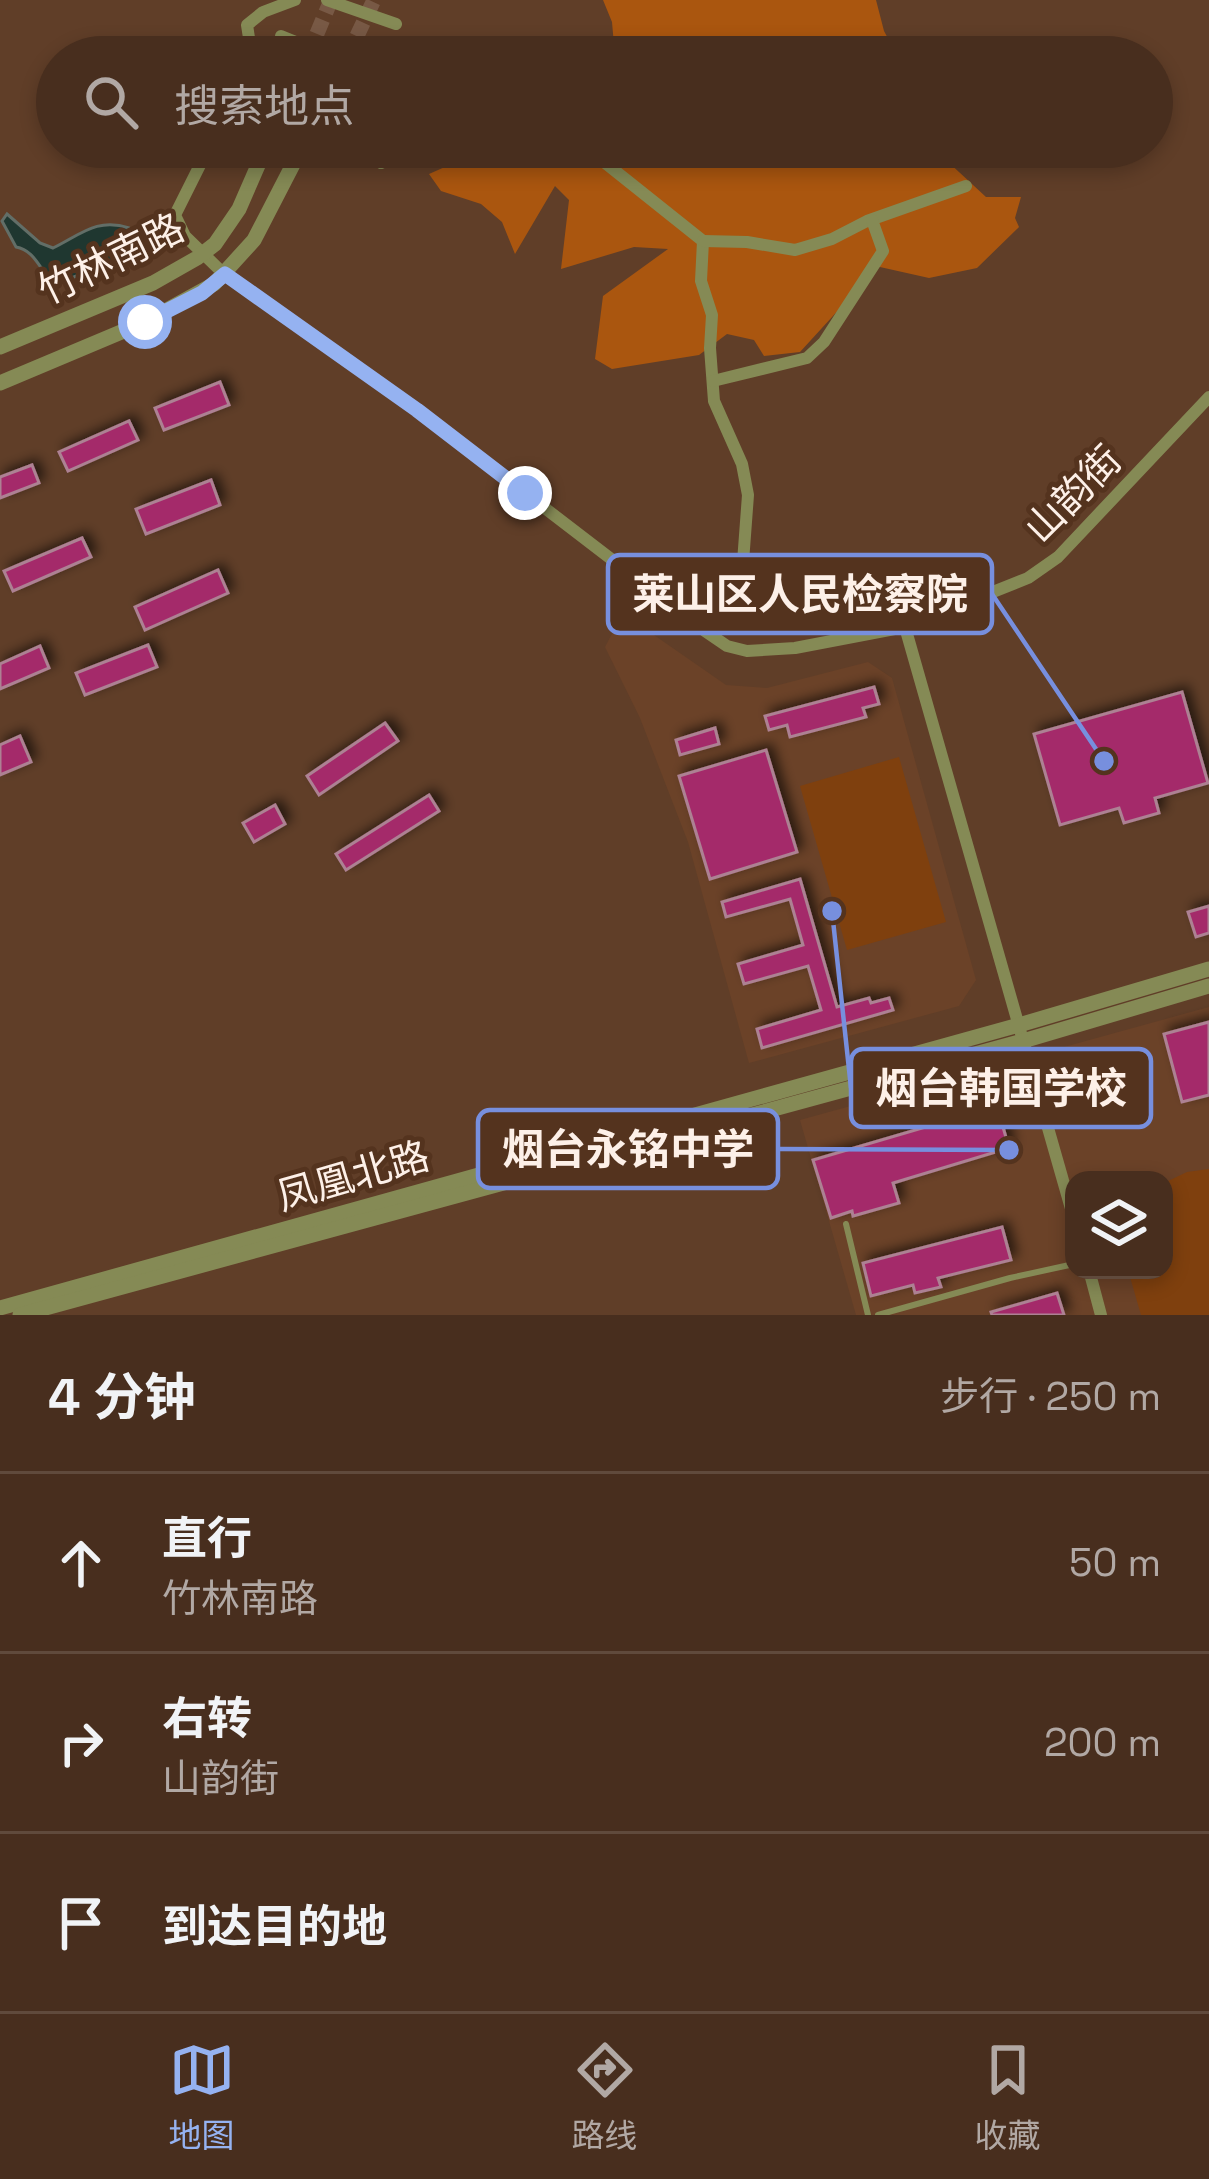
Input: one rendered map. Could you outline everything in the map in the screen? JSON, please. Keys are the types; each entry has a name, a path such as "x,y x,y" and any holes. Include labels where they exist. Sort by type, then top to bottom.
{"street":[{"path":"249,36 247,25 262,12 295,0"},
{"path":"327,0 396,24"},
{"path":"198,168 175,215 184,236 203,254"},
{"name":"竹林南路","path":"0,347 153,283 203,254 239,209 257,168"},
{"name":"竹林南路","path":"0,383 202,293 254,240 291,168"},
{"path":"612,168 703,241 795,250 966,186"},
{"path":"712,380 806,358 824,342 883,251 872,220"},
{"path":"703,241 701,281 712,315 714,400 742,464 748,496 743,562 729,592"},
{"name":"山韵街","path":"203,254 417,410 705,631 728,646 747,651 795,648 905,627 1028,578 1058,556 1209,397"},
{"path":"905,627 1065,1187"},
{"name":"凤凰北路","path":"20,1315 1021,1033 1209,969"},
{"name":"凤凰北路","path":"0,1308 1209,986"},
{"path":"1091,1279 1101,1315"}],"lane":[{"path":"846,1224 868,1315"},
{"path":"878,1315 1065,1266"}],"shaded area":[{"path":"603,0 876,0 887,36 613,36"},
{"path":"443,168 955,168 986,197 1021,197 1015,218 1019,227 977,268 929,278 871,265 800,352 764,356 754,340 727,334 699,355 612,369 595,359 603,296 668,249 634,247 561,269 569,200 555,186 515,254 502,222 481,204 441,191 429,174"},
{"path":"641,626 726,685 767,688 868,662 892,678 976,980 959,1006 749,1063 688,842 640,718 605,647 614,630"},
{"path":"899,757 946,922 847,950 800,786"},
{"path":"1209,1007 1209,1315 856,1315 800,1120"},
{"path":"1209,1169 1209,1315 1141,1315 1131,1279 1173,1279 1173,1179"}],"water":[{"path":"7,214 40,243 53,248 98,226 129,228 133,238 130,255 56,284 29,253 16,247 2,221"}],"building":[{"path":"220,382 229,405 164,430 155,408"},
{"path":"129,421 138,440 68,471 59,452"},
{"path":"32,465 39,483 0,498 0,477"},
{"path":"211,480 220,505 146,534 136,509"},
{"path":"82,538 91,557 13,591 4,571"},
{"path":"218,570 228,593 145,630 135,607"},
{"path":"148,645 157,667 85,695 76,673"},
{"path":"40,646 49,668 0,689 0,664"},
{"path":"874,687 879,704 863,708 866,717 790,737 787,725 769,730 765,716"},
{"path":"1182,692 1208,783 1155,798 1159,813 1124,823 1119,808 1060,825 1034,734"},
{"path":"385,723 398,741 319,795 307,776"},
{"path":"715,728 719,744 680,755 676,740"},
{"path":"20,736 31,762 0,775 0,745"},
{"path":"766,750 797,852 710,879 679,776"},
{"path":"429,795 439,811 346,870 336,854"},
{"path":"275,805 285,824 254,842 243,823"},
{"path":"800,879 837,1007 889,998 893,1010 762,1048 757,1029 821,1010 808,966 744,984 738,964 803,945 790,899 726,917 722,902"},
{"path":"1209,906 1209,933 1196,937 1188,912"},
{"path":"1209,1022 1209,1095 1182,1102 1164,1034"},
{"path":"997,1106 1009,1148 893,1183 899,1203 831,1218 813,1160"},
{"path":"1002,1227 1011,1260 938,1278 941,1287 915,1293 913,1285 871,1296 863,1263"},
{"path":"1057,1293 1064,1315 991,1312"}],"tunnel":[{"path":"316,36 331,0"},
{"path":"357,36 374,0"}],"place":[{"name":"莱山区人民检察院","path":"1104,761"},
{"name":"烟台韩国学校","path":"832,911"},
{"name":"烟台永铭中学","path":"1009,1150"}],"route":[{"path":"145,322 202,293 225,274 525,493"}]}
